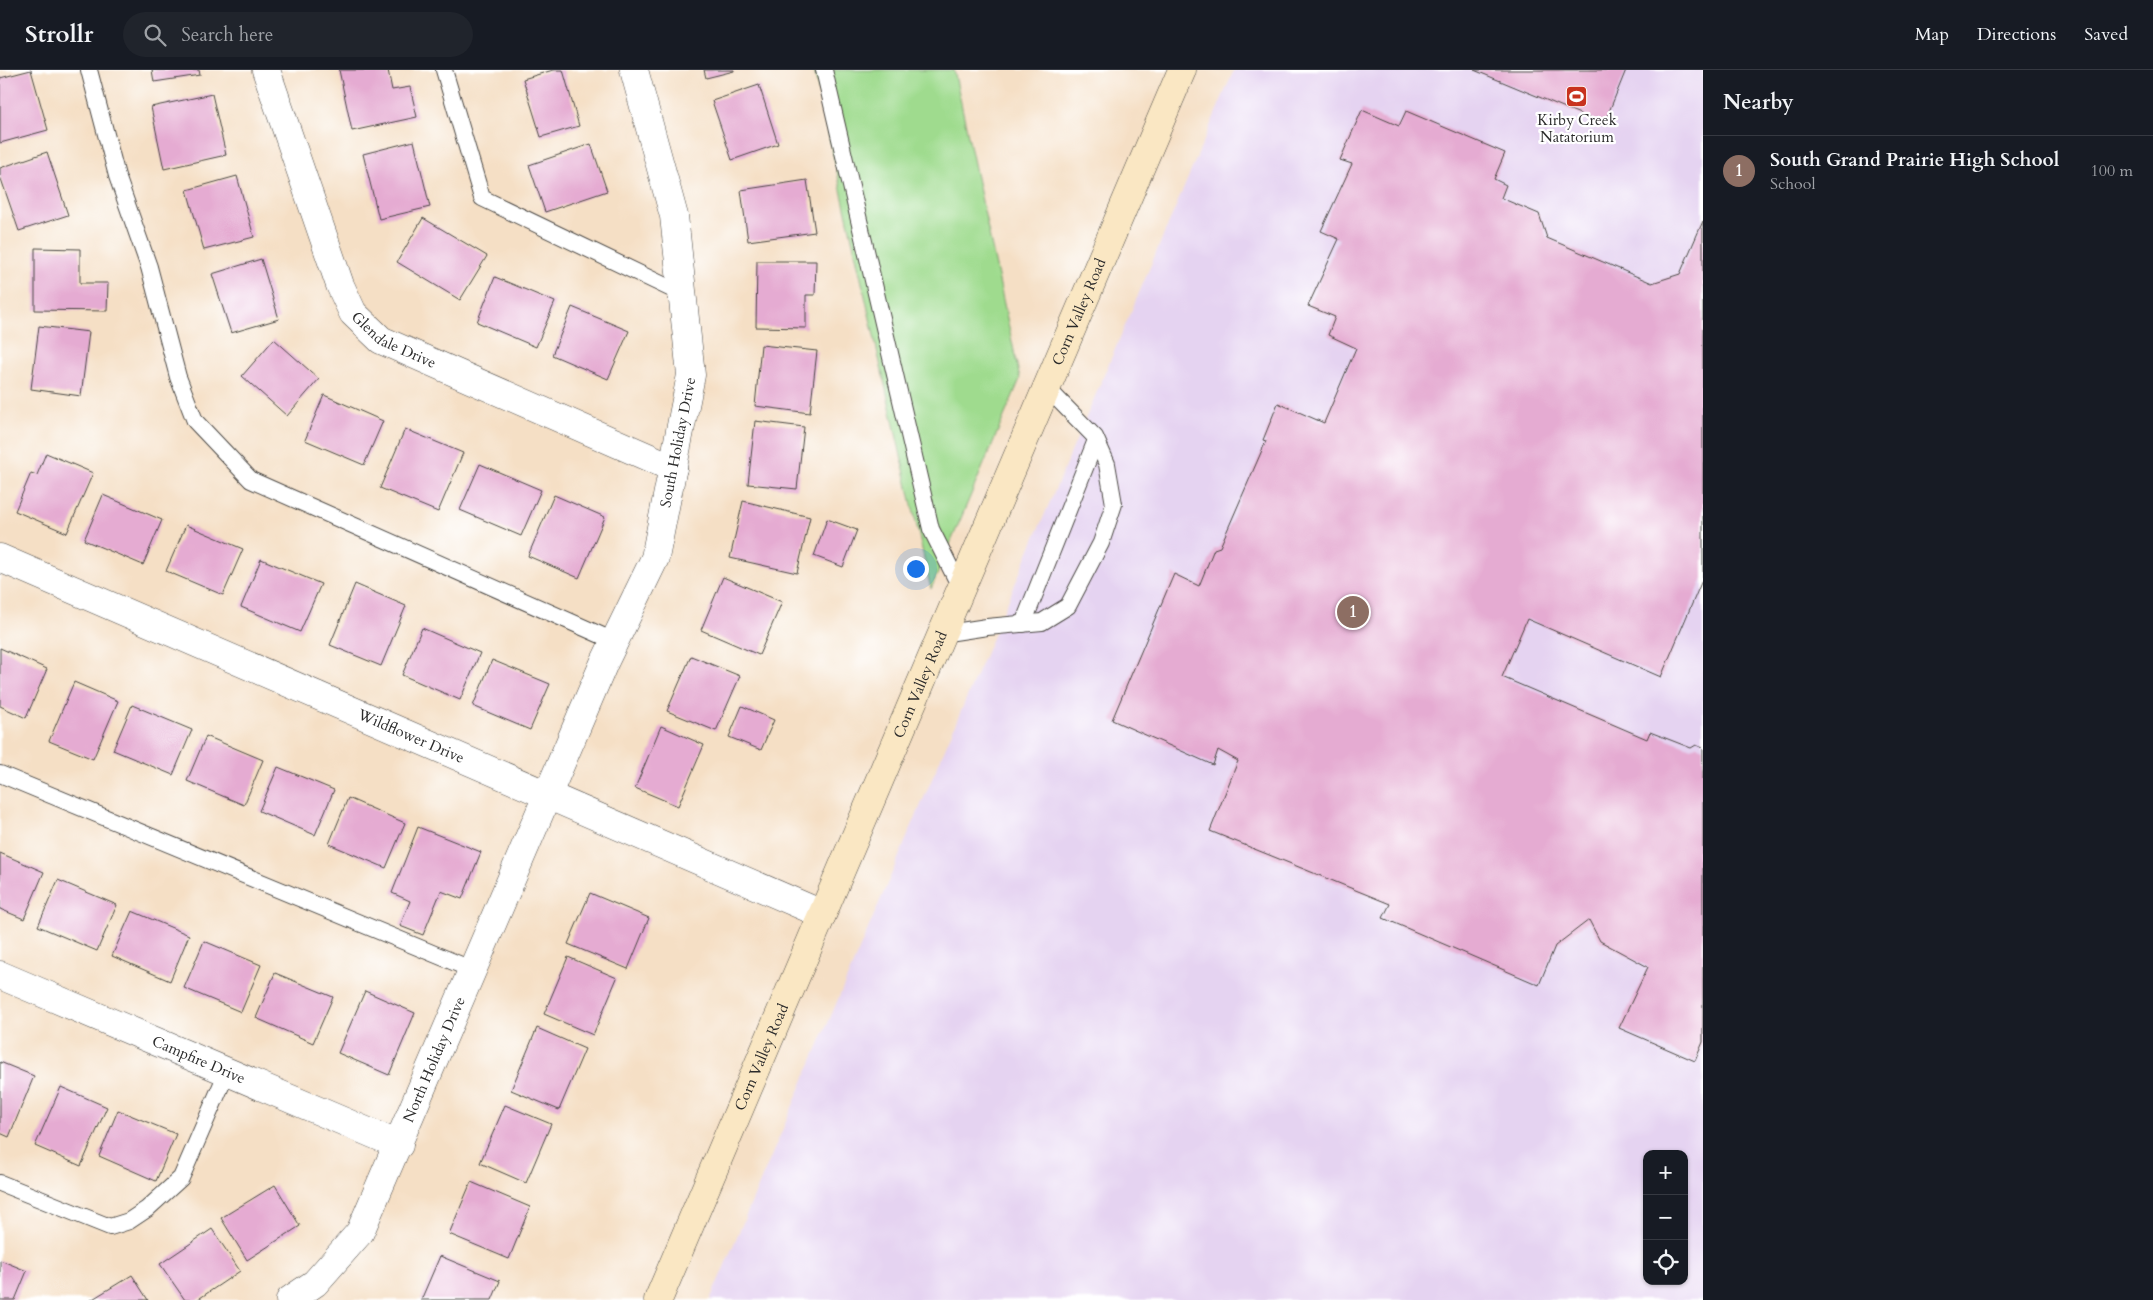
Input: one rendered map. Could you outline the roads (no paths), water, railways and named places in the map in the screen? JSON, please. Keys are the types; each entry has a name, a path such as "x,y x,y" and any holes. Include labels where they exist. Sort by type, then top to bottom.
{"main road":[{"name":"Corn Valley Road","path":"658,1300 1182,70"}],"street":[{"name":"Glendale Drive","path":"266,70 340,285 353,313 381,340 673,468"},
{"name":"South Holiday Drive","path":"547,796 614,641 655,558 691,375 674,216 634,70"},
{"name":"Wildflower Drive","path":"0,558 822,914"},
{"name":"North Holiday Drive","path":"290,1300 315,1283 360,1232 399,1145 547,796"},
{"name":"Campfire Drive","path":"0,975 399,1145"}],"lane":[{"path":"89,70 117,176 149,267 178,377 195,421 251,480 614,641"},
{"path":"444,70 482,198 682,294"},
{"path":"824,70 931,529 961,589"},
{"path":"941,634 1042,622 1068,606 1100,543 1114,504 1107,464 1096,440 1047,388"},
{"path":"1023,624 1096,440"},
{"path":"0,774 473,970"},
{"path":"0,1183 110,1227 129,1221 147,1209 181,1178 227,1072"}],"place":[{"name":"Kirby Creek Natatorium","path":"1577,97"},
{"name":"South Grand Prairie High School","path":"1353,612"}]}
